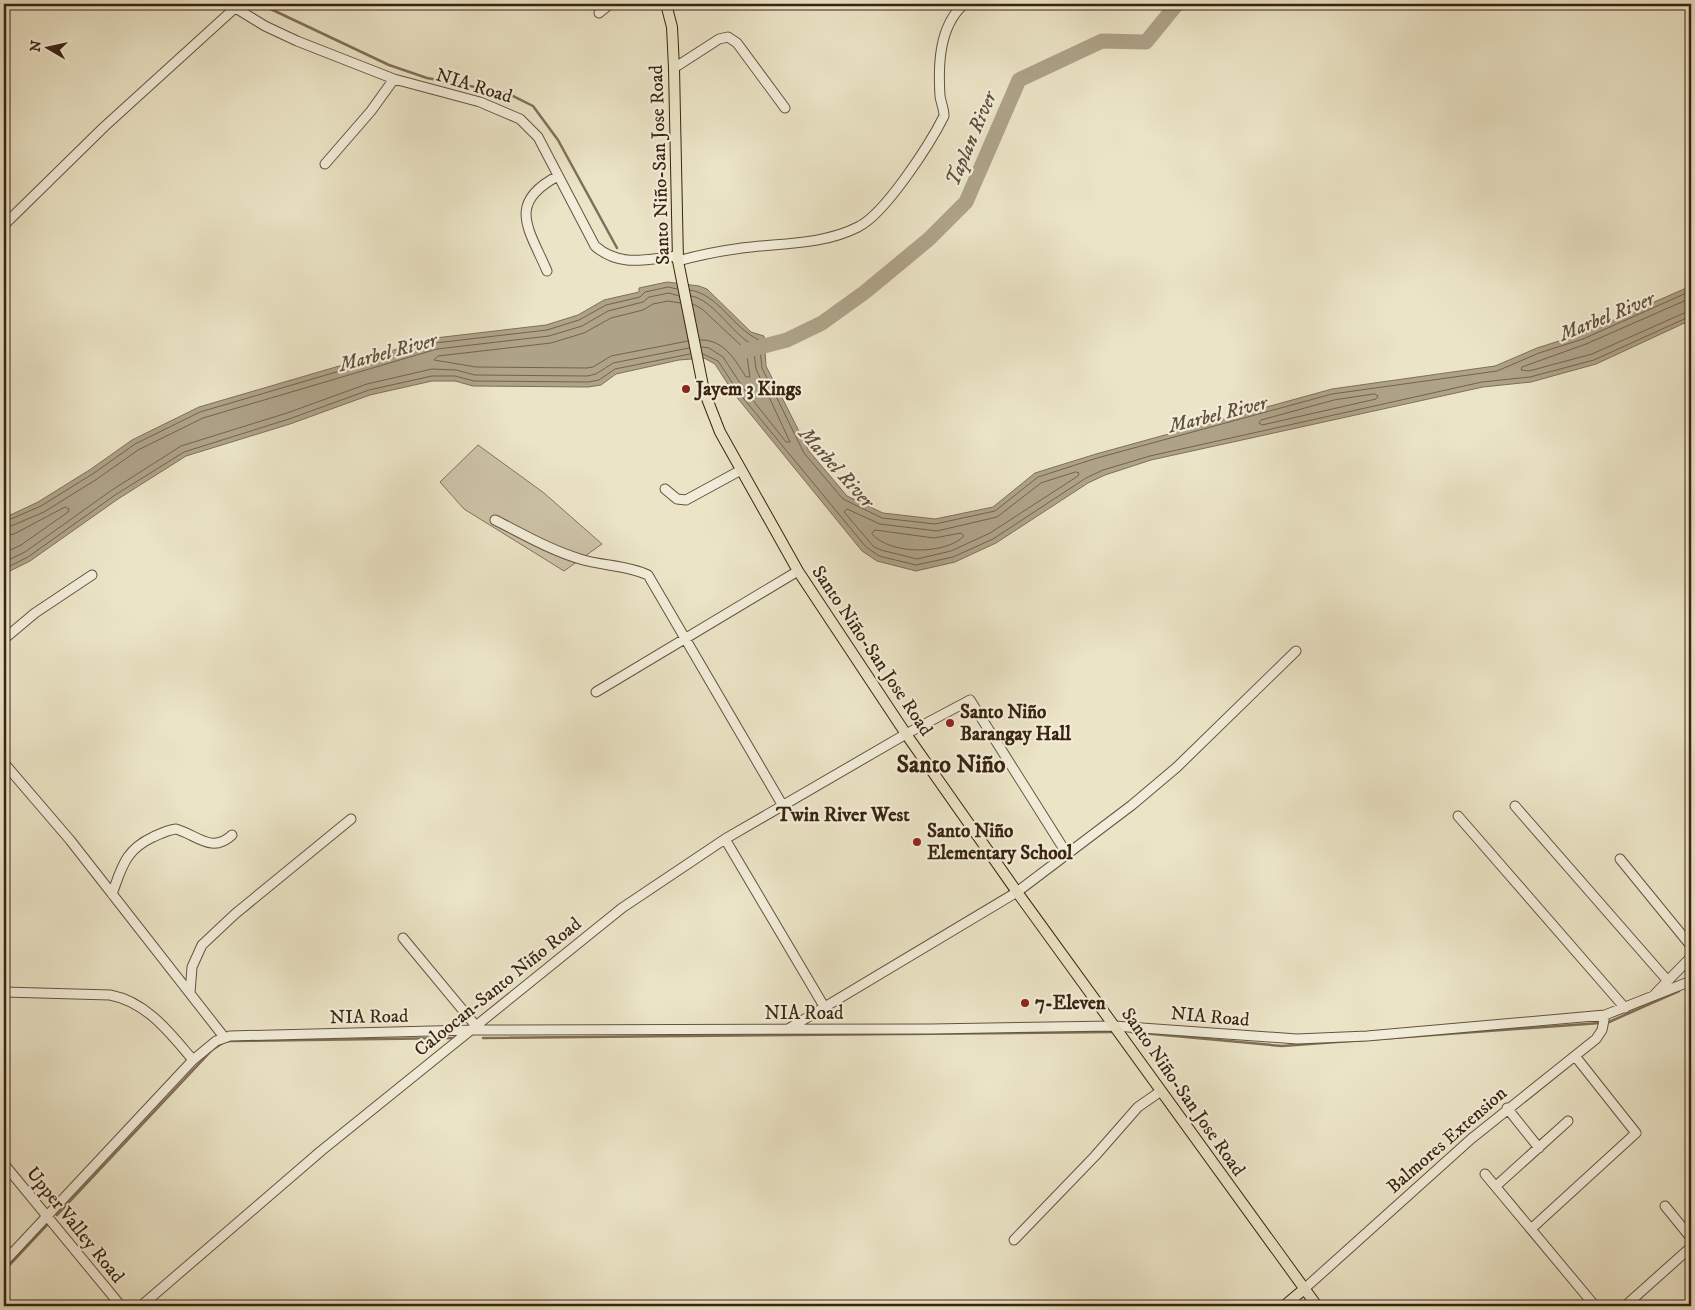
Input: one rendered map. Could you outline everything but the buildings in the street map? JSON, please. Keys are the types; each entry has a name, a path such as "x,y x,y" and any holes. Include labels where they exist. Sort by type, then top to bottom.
{"main road":[{"name":"Santo Niño-San Jose Road","path":"666,4 672,28 674,68 678,258 700,371 714,418 798,571 906,734 1017,892 1303,1290 1317,1306"},
{"path":"1284,1306 1303,1290"}],"street":[{"path":"599,13 610,4"},
{"name":"NIA Road","path":"233,6 282,35 394,79 480,102 520,119 538,137 588,236 604,253 612,258 630,260 678,258 799,243 829,237 859,227 877,213 919,156 944,116 940,89 945,32 949,21 964,4"},
{"path":"4,225 104,127 233,6"},
{"path":"674,68 719,39 728,37 737,43 785,108"},
{"path":"325,164 371,111 394,79"},
{"path":"547,270 527,225 526,211 528,199 536,189 558,176"},
{"path":"665,489 677,499 686,500 741,470"},
{"path":"496,520 572,556 600,564 637,570 648,575 783,806"},
{"path":"596,692 798,571"},
{"path":"4,639 35,613 92,575"},
{"path":"788,1029 1017,892 1132,805 1178,767 1296,651"},
{"name":"Caloocan-Santo Niño Road","path":"141,1306 298,1170 622,908 726,839 906,734 970,700 1066,854"},
{"path":"4,763 70,840 153,950 224,1037 216,1041 193,1060 4,1262"},
{"path":"1515,806 1667,980"},
{"path":"1458,816 1625,1008"},
{"path":"190,993 192,967 202,945 230,918 351,819"},
{"path":"112,894 126,859 137,845 143,842 176,829 206,843 221,843 232,836"},
{"path":"726,839 825,1008"},
{"path":"1620,859 1691,946"},
{"path":"403,938 473,1028"},
{"path":"1654,995 1691,957"},
{"name":"NIA Road","path":"224,1037 473,1028 941,1029 1114,1026 1297,1039 1367,1036 1605,1015 1691,981"},
{"path":"4,992 110,995 126,999 151,1015 193,1060"},
{"name":"Balmores Extension","path":"1303,1290 1430,1174 1508,1108 1600,1035 1605,1015"},
{"path":"1531,1229 1636,1134 1575,1056"},
{"path":"1014,1240 1095,1156 1138,1107 1161,1091"},
{"path":"1508,1108 1539,1148"},
{"path":"1496,1186 1568,1121"},
{"name":"Upper Valley Road","path":"4,1164 121,1306"},
{"path":"1486,1174 1595,1306"},
{"path":"1664,1206 1690,1234"},
{"path":"1625,1306 1691,1247"}],"shaded area":[{"path":"478,445 544,493 602,544 564,571 464,509 440,482"}],"water":[{"name":"Marbel River","path":"667,282 699,286 707,289 751,332 764,336 766,366 809,451 847,496 883,513 935,519 993,507 1035,473 1096,454 1332,389 1495,366 1537,348 1581,334 1691,286 1691,320 1596,364 1531,382 1483,387 1151,460 1105,475 1088,483 996,543 955,562 916,571 877,561 862,551 735,395 715,364 704,358 679,360 616,374 601,385 588,387 473,386 455,381 432,381 370,395 290,424 186,456 118,499 30,561 4,574 4,518 38,502 91,469 132,440 199,407 435,338 546,325 578,315 604,300 639,292 639,288"}],"waterway":[{"path":"260,4 389,65 427,78 507,93 533,106 558,140 617,248"},
{"name":"Taplan River","path":"745,351 787,340 822,323 865,292 929,239 966,202 1019,80 1102,41 1146,42 1177,4"},
{"path":"1609,1022 1679,991"},
{"path":"1131,1032 1282,1046 1600,1023"},
{"path":"483,1038 1112,1032"},
{"path":"228,1041 455,1038"},
{"path":"57,1215 212,1050 221,1044"},
{"path":"4,1271 48,1224"}],"place":[{"name":"Jayem 3 Kings","path":"686,389"},
{"name":"Santo Niño Barangay Hall","path":"950,723"},
{"name":"Santo Niño Elementary School","path":"917,842"},
{"name":"7-Eleven","path":"1025,1003"}],"district":[{"name":"Santo Niño","path":"951,765"},
{"name":"Twin River West","path":"843,815"}]}
